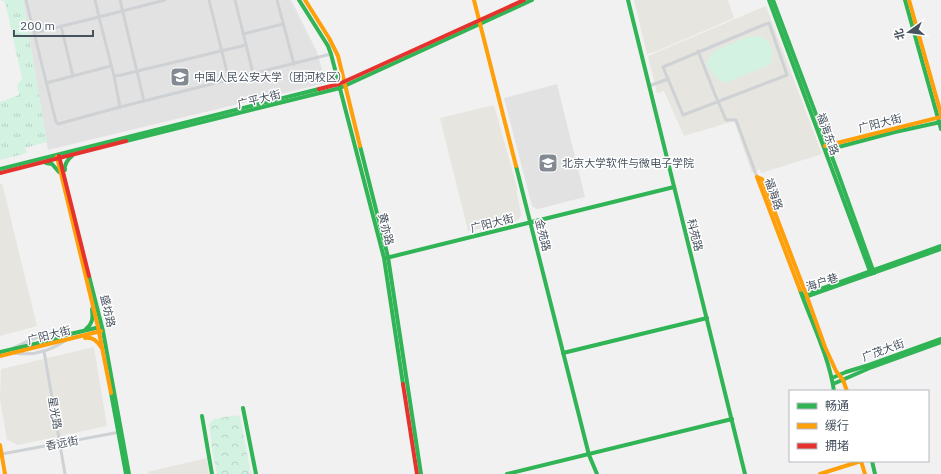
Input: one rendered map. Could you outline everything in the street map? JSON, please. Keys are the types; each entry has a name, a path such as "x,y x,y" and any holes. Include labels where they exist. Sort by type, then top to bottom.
{"street":[{"path":"26,0 56,122 58,124 330,54"},
{"path":"94,0 114,76 120,107"},
{"path":"120,0 144,101"},
{"path":"34,33 166,0"},
{"path":"209,0 228,80"},
{"path":"235,0 253,74"},
{"path":"277,0 294,64"},
{"name":"黄亦路","path":"299,0 325,41 330,54 386,258 417,474"},
{"name":"黄亦路","path":"305,0 334,47 338,56 345,84 386,258 421,474"},
{"name":"金苑路","path":"474,0 589,455 597,474"},
{"name":"广平大街","path":"480,22 524,0"},
{"name":"广平大街","path":"0,173 340,86 532,0"},
{"name":"科苑路","path":"628,0 746,474"},
{"name":"福海东路","path":"770,0 826,148"},
{"name":"福海东路","path":"770,0 872,272"},
{"path":"905,0 940,119"},
{"path":"909,0 940,119 941,129"},
{"path":"769,23 786,75 683,115 663,67 698,52 769,23"},
{"path":"244,34 283,24"},
{"path":"61,26 73,76"},
{"path":"775,43 784,40"},
{"path":"114,76 121,76 246,45"},
{"path":"698,52 726,120 736,120 757,177"},
{"path":"46,83 111,66"},
{"path":"649,86 668,79"},
{"name":"广平大街","path":"0,169 58,157 340,86"},
{"name":"广阳大街","path":"826,148 940,119"},
{"path":"67,184 64,167 65,164 70,158 78,154"},
{"name":"盛坊路","path":"58,157 61,176 101,329 103,350 130,474"},
{"name":"盛坊路","path":"58,157 67,184 101,329 120,432 126,474"},
{"path":"38,164 52,164 61,176"},
{"name":"福海路","path":"757,177 825,347 847,390"},
{"name":"广阳大街","path":"386,258 674,187"},
{"name":"海户巷","path":"805,296 941,246"},
{"name":"海户巷","path":"872,272 941,249"},
{"name":"福海路","path":"805,296 832,378 834,390"},
{"path":"80,332 92,323 93,302"},
{"path":"563,353 707,318"},
{"name":"广阳大街","path":"0,356 80,332 101,329"},
{"name":"广阳大街","path":"67,337 75,338 101,329"},
{"path":"12,352 32,354 44,351 54,348 67,337"},
{"path":"75,338 92,338 103,350"},
{"name":"广茂大街","path":"832,378 941,339"},
{"name":"广茂大街","path":"833,384 872,367 941,342"},
{"name":"星光路","path":"44,351 65,474"},
{"name":"广阳大街","path":"0,352 12,352"},
{"path":"243,408 256,474"},
{"path":"202,416 212,474"},
{"path":"507,474 732,420"},
{"name":"香远街","path":"2,454 120,432"},
{"path":"0,445 5,474"},
{"path":"820,474 858,462"},
{"path":"861,462 865,474"},
{"path":"872,462 875,474"}],"shaded area":[{"name":"中国人民公安大学（团河校区）","path":"23,0 291,0 317,52 326,83 48,150"},
{"path":"634,0 728,0 734,18 647,54"},
{"path":"766,6 822,154 761,173 760,169 752,173 734,121 684,136 664,91 657,93 648,56"},
{"name":"北京大学软件与微电子学院","path":"557,84 585,197 536,209 532,206 504,98"},
{"path":"494,105 517,187 521,216 514,222 468,231 440,118"},
{"path":"2,183 37,326 0,336 0,184"},
{"path":"94,347 107,426 18,445 7,440 0,399 1,369"},
{"path":"207,458 209,474 148,474 147,472"}],"green space":[{"path":"1,0 23,0 47,142 25,148 27,153 0,160 0,102 19,95 17,85 22,79 5,2"},
{"path":"750,36 760,36 768,41 773,51 771,64 725,83 716,77 707,64 710,55 718,49"},
{"path":"236,415 240,417 251,474 217,474 209,424 214,419"}],"traffic: fast":[{"path":"299,0 328,46 331,54 384,258 403,384"},
{"path":"126,141 340,88 532,0"},
{"path":"628,0 745,474"},
{"path":"769,0 871,274"},
{"path":"773,0 874,273"},
{"path":"905,0 941,129"},
{"path":"0,169 319,89"},
{"path":"827,150 895,132 941,122"},
{"path":"360,146 388,257 421,474"},
{"path":"65,170 66,162 72,156"},
{"path":"46,163 52,164 59,172"},
{"path":"516,166 589,455 597,474"},
{"path":"386,258 674,187"},
{"path":"804,295 941,246"},
{"path":"805,297 941,249"},
{"path":"89,276 103,331 129,474"},
{"path":"800,290 824,353 832,378 834,390"},
{"path":"86,329 92,320 92,309"},
{"path":"563,353 707,318"},
{"path":"0,352 100,327"},
{"path":"832,378 941,339"},
{"path":"833,384 872,367 941,342"},
{"path":"111,393 126,474"},
{"path":"243,408 256,474"},
{"path":"202,416 212,474"},
{"path":"507,474 732,419"},
{"path":"872,462 875,474"}],"traffic: slow":[{"path":"305,0 329,38 338,56 360,146"},
{"path":"474,0 516,166"},
{"path":"909,0 941,114"},
{"path":"825,146 941,117"},
{"path":"57,157 98,327 111,393"},
{"path":"757,177 762,179 825,347 836,371 843,380 847,390"},
{"path":"757,177 800,290"},
{"path":"0,356 101,331"},
{"path":"85,338 94,340 101,347"},
{"path":"0,445 5,474"},
{"path":"820,474 858,462"},
{"path":"861,462 865,474"}],"traffic: jam":[{"path":"319,89 339,84 524,0"},
{"path":"0,173 126,141"},
{"path":"59,156 89,276"},
{"path":"403,384 417,474"}],"place":[{"name":"中国人民公安大学（团河校区）","path":"180,77"},
{"name":"北京大学软件与微电子学院","path":"548,163"}]}
